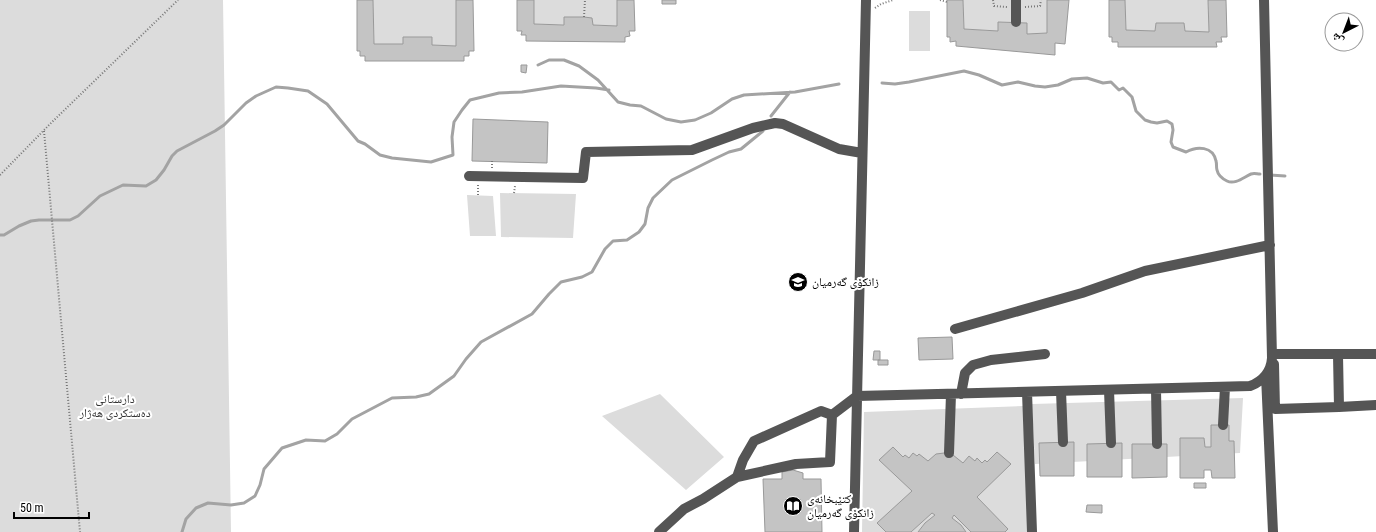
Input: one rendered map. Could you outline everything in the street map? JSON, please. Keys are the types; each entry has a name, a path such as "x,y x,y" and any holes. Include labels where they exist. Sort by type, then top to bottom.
{"street":[{"path":"854,532 866,0"},
{"path":"1016,0 1016,22"},
{"path":"832,415 857,396 1250,386 1266,376 1270,370 1272,358 1265,0"},
{"path":"1265,0 1275,409 1376,405"},
{"path":"469,176 583,178 586,152 692,150 753,128 775,123 783,124 839,149 862,153"},
{"path":"955,329 1082,293 1145,271 1270,245"},
{"path":"949,453 956,394 965,373 973,365 990,360 1045,354"},
{"path":"1273,354 1376,354"},
{"path":"1338,354 1340,407"},
{"path":"1266,376 1273,532"},
{"path":"1223,425 1225,387"},
{"path":"1156,389 1157,444"},
{"path":"1109,390 1111,444"},
{"path":"1061,391 1063,442"},
{"path":"1027,392 1032,532"},
{"path":"737,477 743,460 754,441 821,412 832,415"},
{"path":"659,532 684,509 703,499 737,477 796,464 830,462 832,415"}],"path":[{"path":"0,175 178,0"},
{"path":"584,17 585,0"},
{"path":"865,14 881,4 893,0"},
{"path":"940,0 947,2"},
{"path":"44,131 80,532"}],"green space":[{"name":"دارستانی دەستکردی هەژار","path":"0,0 223,0 231,532 0,532"},
{"path":"373,0 456,0 456,46 374,44"},
{"path":"534,0 617,0 617,26 534,24"},
{"path":"963,0 1047,0 1047,33 1027,34 1027,23 998,22 998,31 964,29"},
{"path":"1125,0 1208,0 1209,32 1185,31 1184,23 1156,23 1155,31 1126,30"},
{"path":"909,11 930,11 930,51 909,51"},
{"path":"500,193 576,194 573,238 501,237"},
{"path":"467,195 493,196 496,236 470,236"},
{"path":"660,394 724,457 686,490 602,416"},
{"path":"1243,398 1240,453 1035,464 1032,404"},
{"path":"1023,406 1028,532 862,532 864,412"}],"building":[{"path":"357,0 373,0 374,44 403,44 403,37 432,37 432,45 456,46 456,0 473,0 474,51 469,51 469,56 464,56 464,61 365,61 365,56 360,56 360,51 357,51"},
{"path":"517,0 534,0 534,24 564,25 564,17 584,17 592,18 593,25 617,26 617,0 634,0 635,31 629,31 630,36 625,37 625,42 526,41 526,35 521,35 522,31 517,31"},
{"path":"662,0 676,0 676,4 662,4"},
{"path":"947,0 963,0 964,29 998,31 998,22 1027,23 1027,34 1047,33 1047,0 1069,0 1065,44 1055,43 1055,55 956,46 956,41 950,42 950,37 947,37"},
{"path":"1109,0 1125,0 1126,30 1155,31 1156,23 1184,23 1185,31 1209,32 1208,0 1226,0 1227,37 1221,37 1222,42 1216,42 1217,47 1118,47 1118,42 1112,42 1112,37 1109,37"},
{"path":"521,65 527,65 526,73 521,72"},
{"path":"473,119 548,122 547,163 472,161"},
{"path":"952,337 953,359 919,360 918,338"},
{"path":"874,351 880,351 880,360 873,360"},
{"path":"878,360 888,360 888,365 878,365"},
{"path":"1211,425 1229,425 1229,441 1234,441 1235,478 1212,478 1211,470 1204,470 1204,478 1180,478 1180,438 1204,438 1205,447 1211,447"},
{"path":"1074,442 1074,476 1040,476 1039,443"},
{"path":"1122,443 1122,477 1087,477 1087,444"},
{"path":"1132,444 1167,444 1167,477 1132,478"},
{"path":"893,447 903,457 905,455 909,458 913,453 917,456 919,454 928,461 936,454 944,453 953,455 963,463 969,456 975,461 977,458 982,463 985,460 987,462 997,452 1011,464 977,497 1008,529 1005,532 971,532 954,515 952,518 961,525 966,532 918,532 925,523 935,515 932,513 911,532 886,532 877,523 912,491 879,460"},
{"name":"کتێبخانەی زانکۆی گەرمیان","path":"793,470 803,473 803,479 821,479 822,532 765,532 763,479 782,479 782,472"},
{"path":"1194,483 1206,483 1206,488 1194,488"},
{"path":"1087,505 1102,505 1102,513 1086,512"}],"waterway":[{"path":"538,65 549,60 564,60 579,66 598,80 618,102 641,106 666,119 681,122 695,120 711,113 732,99 744,95 795,92 839,84"},
{"path":"882,83 895,84 909,82 964,71 979,75 1002,85 1018,82 1045,87 1058,85 1072,79 1087,78 1103,83 1111,82 1119,90 1123,88 1132,97 1136,111 1145,120 1157,123 1167,121 1172,124 1173,130 1171,142 1173,147 1186,152 1200,148 1212,152 1216,161 1218,172 1225,180 1233,182 1251,174 1260,174"},
{"path":"0,235 4,235 31,221 70,220 78,216 100,196 123,185 146,186 156,180 177,151 215,131 224,125 246,103 256,96 276,87 308,91 327,104 358,141 365,144 380,155 392,158 431,162 453,155 452,137 454,122 470,100 499,93 522,92 561,86 609,90"},
{"path":"771,116 790,92"},
{"path":"182,532 186,519 196,508 208,503 231,505 244,503 255,496 260,485 264,469 282,448 306,440 325,441 337,434 352,419 392,398 416,397 429,394 454,376 481,342 532,314 561,282 582,277 592,272 605,249 613,241 627,240 639,232 645,224 648,208 653,198 672,180 729,152 741,149 763,131"},
{"path":"1270,175 1285,176"}],"place":[{"name":"زانکۆی گەرمیان","path":"798,282"},
{"name":"کتێبخانەی زانکۆی گەرمیان","path":"793,506"}]}
